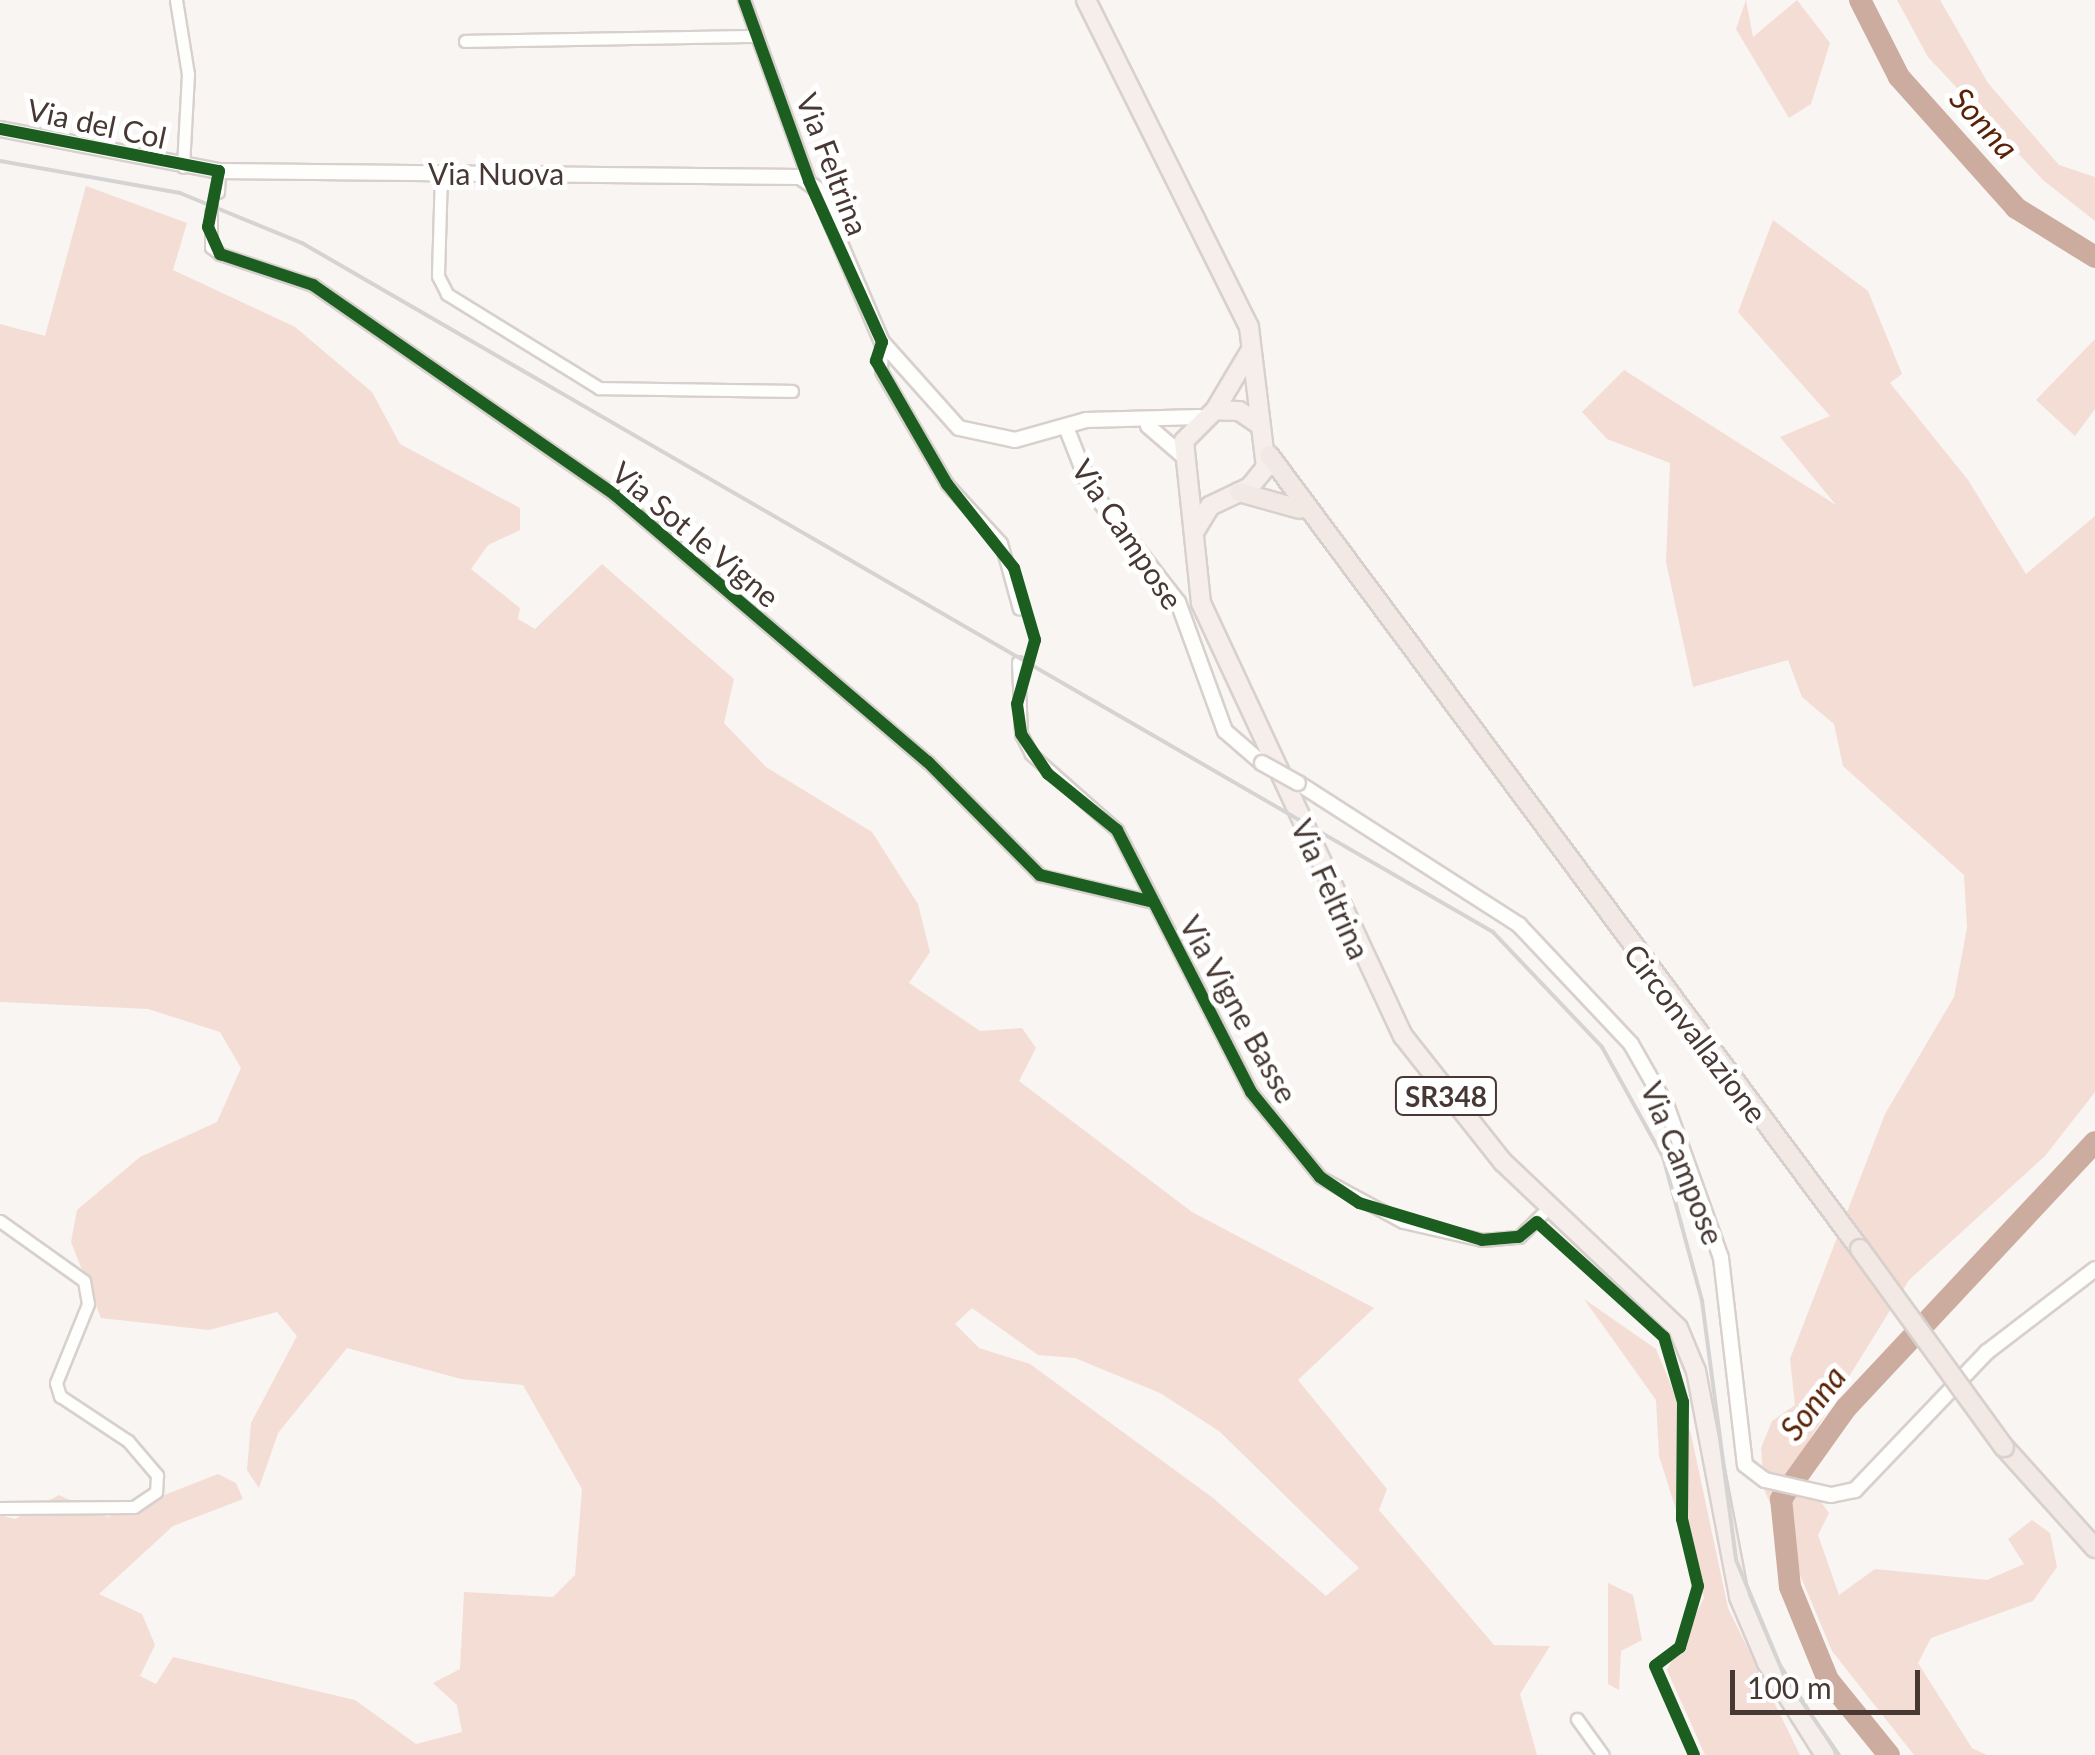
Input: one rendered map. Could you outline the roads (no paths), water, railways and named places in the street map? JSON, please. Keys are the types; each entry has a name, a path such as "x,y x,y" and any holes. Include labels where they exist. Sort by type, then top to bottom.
{"highway":[{"name":"Circonvallazione","path":"1269,455 1305,512 2004,1447 2095,1548"},
{"path":"1233,493 1305,512"}],"main road":[{"path":"1086,0 1251,337 1260,425 1269,455 1260,478 1233,493 1196,529"},
{"path":"1233,493 1203,488 1185,463 1207,413 1238,380 1251,337"},
{"name":"Via Feltrina","path":"1207,413 1239,410 1260,425"},
{"name":"Via Feltrina","path":"1185,463 1196,529 1200,603 1387,1010 1442,1092 1550,1206"},
{"name":"SR348","path":"1550,1206 1650,1294 1686,1344 1740,1597 1766,1663 1825,1755"}],"street":[{"path":"176,0 188,74 183,167"},
{"name":"Via Feltrina","path":"744,0 809,181 882,342 959,428 1005,440 1066,428 1142,424 1207,413"},
{"path":"465,41 757,36"},
{"name":"Via del Col","path":"0,129 183,167"},
{"name":"Via Nuova","path":"183,167 441,173 759,172 809,181"},
{"path":"218,170 218,192"},
{"path":"441,173 438,276 447,294 600,388 792,391"},
{"name":"Via Sot le Vigne","path":"211,212 211,246 220,254 313,285 615,494 928,762 1040,875 1153,902"},
{"path":"882,342 881,371 947,484 1000,543 1019,609"},
{"path":"1142,424 1185,463"},
{"name":"Via Campose","path":"1066,428 1090,490 1178,602 1224,731 1262,763 1519,925 1631,1044 1666,1107 1721,1258 1745,1465 1764,1480 1831,1496 1855,1490 1988,1352 2095,1269"},
{"name":"Via Vigne Basse","path":"1018,662 1020,734 1031,754 1117,830 1250,1092 1320,1177 1403,1222 1482,1240 1519,1237 1550,1206"},
{"path":"0,1221 84,1280 88,1304 56,1382 60,1396 128,1441 157,1475 156,1492 134,1506 0,1508"},
{"path":"1577,1719 1603,1755"}],"waterway":[{"name":"Sonna","path":"1860,0 1899,77 2016,208 2095,257"},
{"name":"Sonna","path":"1889,1755 1828,1680 1790,1587 1781,1499 1846,1408 2095,1142"}],"tunnel":[{"path":"211,213 218,192"}],"railway":[{"path":"0,161 180,193 302,243 1493,932 1602,1047 1663,1157 1702,1301 1736,1560 1785,1677 1839,1755"}]}
